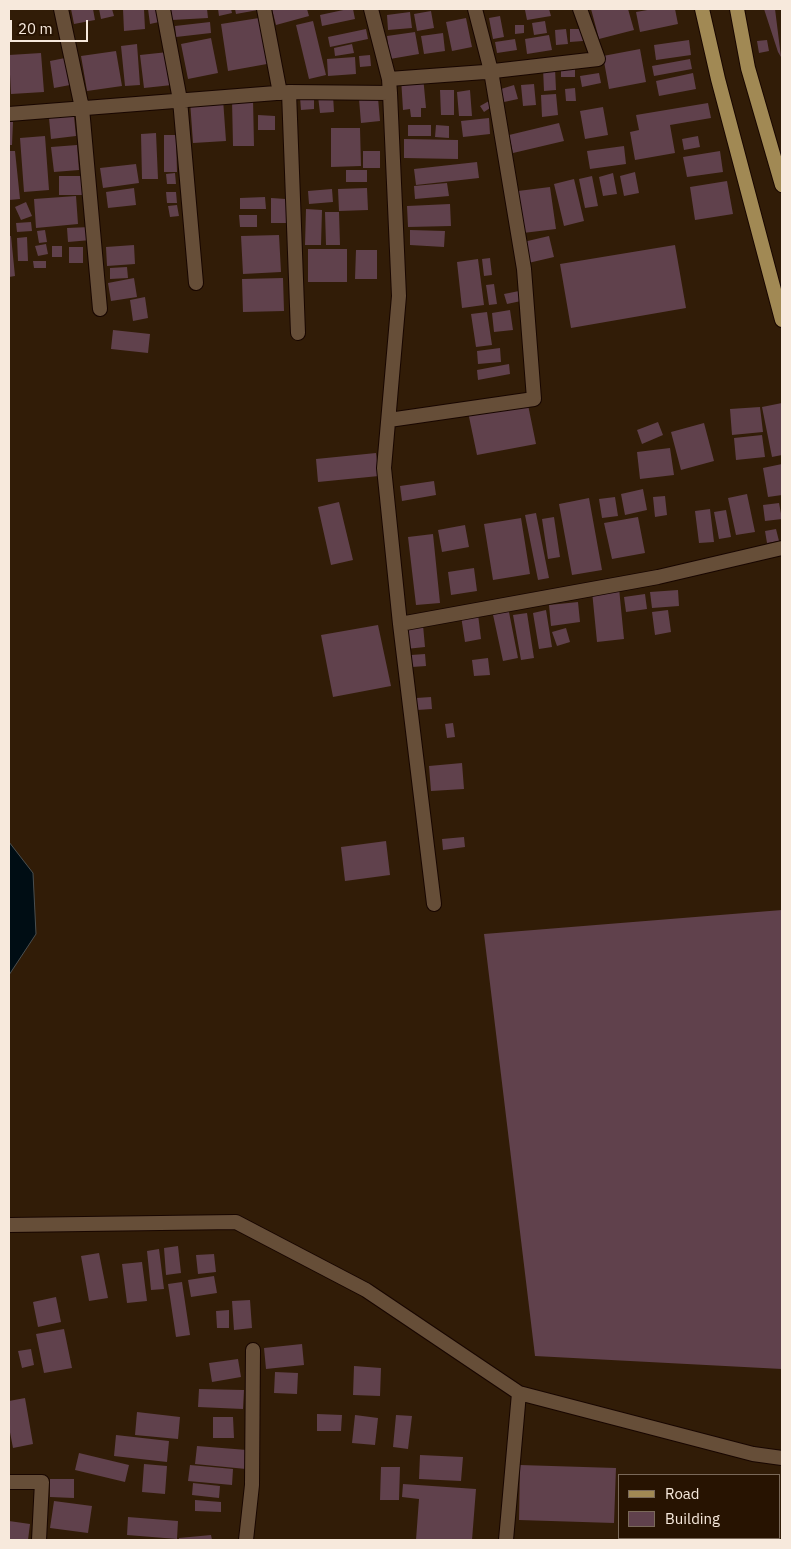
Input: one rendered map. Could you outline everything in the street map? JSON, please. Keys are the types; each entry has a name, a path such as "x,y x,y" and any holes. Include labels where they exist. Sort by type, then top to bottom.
{"main road":[{"path":"702,9 718,79 782,320"},
{"path":"737,9 748,68 782,185"}],"street":[{"path":"61,9 82,108 100,309"},
{"path":"163,9 180,100 196,283"},
{"path":"264,9 284,92 298,333"},
{"path":"371,9 389,86 399,296 384,468 400,624 434,904"},
{"path":"389,420 534,399 524,269 492,72 475,9"},
{"path":"9,114 284,92 389,86 598,59 580,9"},
{"path":"400,624 658,577 782,548"},
{"path":"9,1225 236,1222 366,1290 519,1393 753,1454 782,1458"},
{"path":"246,1540 252,1485 253,1350"},
{"path":"506,1540 519,1393"},
{"path":"9,1482 42,1482 39,1540"}],"shaded area":[{"path":"9,842 33,873 36,934 9,975"}],"building":[{"path":"71,9 93,9 95,20 74,24"},
{"path":"99,9 112,9 114,16 101,19"},
{"path":"123,9 144,9 145,29 124,31"},
{"path":"148,9 157,9 159,22 150,24"},
{"path":"171,9 207,9 208,18 172,20"},
{"path":"218,9 231,9 232,13 219,16"},
{"path":"235,9 258,9 258,10 236,14"},
{"path":"272,9 307,9 309,16 276,25"},
{"path":"353,9 355,19 322,26 320,15"},
{"path":"549,9 551,16 527,20 525,10"},
{"path":"591,9 628,9 634,30 599,39"},
{"path":"653,9 675,9 678,24 640,32 636,12"},
{"path":"764,9 775,9 781,57 778,52"},
{"path":"431,11 434,28 417,31 414,14"},
{"path":"410,12 412,28 388,30 387,15"},
{"path":"500,16 504,37 493,39 489,18"},
{"path":"259,18 267,64 228,71 221,24"},
{"path":"466,18 472,47 452,51 446,22"},
{"path":"313,21 326,75 309,79 296,25"},
{"path":"545,21 547,33 534,35 532,23"},
{"path":"210,22 211,33 176,37 175,26"},
{"path":"515,25 524,25 524,33 515,34"},
{"path":"366,29 368,39 330,47 328,37"},
{"path":"566,29 568,44 556,45 555,30"},
{"path":"570,29 582,29 583,41 570,42"},
{"path":"415,32 419,54 390,59 387,36"},
{"path":"443,33 445,51 424,54 421,36"},
{"path":"549,35 552,50 527,54 525,39"},
{"path":"211,38 218,73 188,79 181,44"},
{"path":"515,39 517,50 497,53 495,42"},
{"path":"689,40 691,55 656,60 654,45"},
{"path":"767,40 769,51 759,53 757,41"},
{"path":"137,44 140,85 125,86 121,46"},
{"path":"352,44 354,53 335,56 334,48"},
{"path":"640,49 646,82 609,89 603,56"},
{"path":"116,51 122,86 87,91 81,56"},
{"path":"168,52 172,85 144,88 140,55"},
{"path":"41,53 44,92 11,94 9,55"},
{"path":"370,55 371,66 360,67 359,56"},
{"path":"355,57 356,74 328,76 327,59"},
{"path":"65,58 70,85 54,88 50,61"},
{"path":"690,59 692,69 654,76 652,66"},
{"path":"561,63 575,63 575,77 561,77"},
{"path":"543,68 555,68 556,90 544,91"},
{"path":"599,73 601,83 582,87 580,76"},
{"path":"693,73 696,89 659,96 656,81"},
{"path":"423,76 426,108 421,108 421,117 411,117 410,109 403,110 401,78"},
{"path":"534,84 536,105 523,106 521,85"},
{"path":"514,85 518,99 504,102 501,89"},
{"path":"575,88 576,101 566,101 565,89"},
{"path":"440,90 454,90 454,115 441,115"},
{"path":"470,90 472,116 459,116 457,92"},
{"path":"556,94 558,115 542,117 541,95"},
{"path":"333,95 334,112 320,113 318,96"},
{"path":"300,97 314,97 314,109 301,110"},
{"path":"378,98 380,121 361,123 359,99"},
{"path":"223,99 226,141 193,143 190,101"},
{"path":"253,99 254,146 233,146 232,100"},
{"path":"489,101 493,106 484,112 480,106"},
{"path":"708,103 711,118 670,125 675,153 635,160 630,132 639,130 636,115"},
{"path":"603,107 608,135 585,139 580,111"},
{"path":"258,115 275,116 275,130 258,130"},
{"path":"74,116 76,136 51,139 49,118"},
{"path":"489,118 490,134 463,137 461,121"},
{"path":"9,122 13,122 12,145 9,145"},
{"path":"559,123 564,141 513,153 509,135"},
{"path":"408,125 431,125 431,136 408,136"},
{"path":"436,125 449,126 449,138 435,137"},
{"path":"331,128 360,128 361,166 331,167"},
{"path":"156,133 158,179 142,179 141,134"},
{"path":"164,135 176,135 177,172 164,172"},
{"path":"45,136 49,190 24,192 20,138"},
{"path":"698,136 700,147 684,150 682,139"},
{"path":"404,139 458,140 458,159 404,158"},
{"path":"77,145 79,170 54,172 51,147"},
{"path":"624,146 626,164 590,169 587,151"},
{"path":"9,151 15,151 20,199 9,200"},
{"path":"363,151 380,151 380,168 363,168"},
{"path":"720,151 723,172 687,177 683,157"},
{"path":"477,162 479,178 416,185 414,169"},
{"path":"136,164 139,183 103,188 100,168"},
{"path":"346,170 367,170 367,182 346,182"},
{"path":"635,172 639,193 624,196 620,176"},
{"path":"175,173 176,184 167,184 166,174"},
{"path":"613,173 617,194 603,196 599,177"},
{"path":"59,176 85,176 85,195 59,195"},
{"path":"592,176 598,206 585,208 579,179"},
{"path":"574,179 584,221 564,226 554,184"},
{"path":"727,181 733,214 695,220 690,187"},
{"path":"447,183 449,196 415,199 414,186"},
{"path":"550,187 556,229 523,233 518,191"},
{"path":"134,188 136,205 108,208 106,192"},
{"path":"367,188 368,210 339,211 338,189"},
{"path":"332,189 333,202 309,204 308,191"},
{"path":"166,192 176,192 177,203 167,203"},
{"path":"76,196 78,224 36,228 34,199"},
{"path":"265,197 266,209 240,209 240,198"},
{"path":"271,198 286,199 286,223 271,223"},
{"path":"26,202 32,216 21,220 15,207"},
{"path":"450,204 451,226 408,227 407,206"},
{"path":"177,205 179,216 170,217 168,206"},
{"path":"306,209 322,210 321,245 305,245"},
{"path":"325,212 339,212 340,245 326,245"},
{"path":"239,215 257,215 257,227 240,227"},
{"path":"31,222 32,231 17,232 16,223"},
{"path":"90,227 91,240 68,242 67,228"},
{"path":"45,230 47,242 39,243 37,231"},
{"path":"410,230 445,231 444,247 410,245"},
{"path":"279,235 281,272 243,274 241,236"},
{"path":"9,236 11,236 15,276 9,277"},
{"path":"549,236 554,257 524,264 519,243"},
{"path":"27,237 28,261 18,261 17,238"},
{"path":"46,244 48,254 38,256 35,246"},
{"path":"134,245 135,264 107,266 106,247"},
{"path":"675,245 686,308 571,328 560,264"},
{"path":"52,246 62,246 62,257 52,257"},
{"path":"69,247 83,247 83,263 69,263"},
{"path":"308,249 347,249 347,282 308,282"},
{"path":"356,250 377,250 377,279 355,279"},
{"path":"490,258 492,275 484,276 482,259"},
{"path":"478,259 484,305 462,308 457,262"},
{"path":"33,261 46,261 46,268 34,268"},
{"path":"127,267 128,278 110,279 110,268"},
{"path":"134,278 137,297 111,301 108,283"},
{"path":"283,278 284,311 243,312 242,279"},
{"path":"494,284 497,304 489,305 486,285"},
{"path":"519,291 521,301 507,304 504,294"},
{"path":"145,297 148,318 133,321 130,300"},
{"path":"510,310 513,330 494,332 492,313"},
{"path":"487,312 492,345 476,347 471,314"},
{"path":"113,330 150,334 148,353 111,349"},
{"path":"500,348 501,362 478,364 477,351"},
{"path":"509,364 510,374 478,380 477,370"},
{"path":"527,400 536,444 477,455 468,412"},
{"path":"782,403 782,455 772,457 762,407"},
{"path":"760,407 763,432 732,435 730,409"},
{"path":"658,422 663,435 642,444 637,430"},
{"path":"704,423 714,461 681,470 671,432"},
{"path":"762,435 765,457 736,460 734,438"},
{"path":"670,448 674,475 640,479 637,452"},
{"path":"376,453 379,476 318,482 316,459"},
{"path":"782,464 782,495 768,497 763,468"},
{"path":"434,481 436,495 402,501 400,486"},
{"path":"643,489 647,510 625,515 621,494"},
{"path":"747,494 755,532 736,535 728,498"},
{"path":"665,496 667,515 655,517 653,497"},
{"path":"615,497 618,516 602,518 599,499"},
{"path":"589,498 602,570 572,575 559,504"},
{"path":"339,502 353,560 331,565 318,507"},
{"path":"779,503 782,519 765,521 763,505"},
{"path":"710,509 714,542 699,543 695,511"},
{"path":"726,510 731,537 719,539 714,512"},
{"path":"536,513 549,578 538,580 525,515"},
{"path":"554,517 560,557 548,559 542,519"},
{"path":"638,517 645,553 612,559 604,523"},
{"path":"521,518 530,574 493,580 484,524"},
{"path":"465,525 469,547 442,552 438,530"},
{"path":"776,529 779,541 767,543 765,531"},
{"path":"433,534 440,603 416,605 408,537"},
{"path":"474,568 477,591 451,595 448,572"},
{"path":"619,588 624,639 597,642 592,591"},
{"path":"678,590 679,606 652,608 650,592"},
{"path":"645,594 647,609 626,612 624,597"},
{"path":"578,602 580,622 551,626 549,605"},
{"path":"508,607 518,658 503,661 492,610"},
{"path":"546,610 552,647 539,649 533,613"},
{"path":"668,610 671,632 655,635 652,612"},
{"path":"527,613 534,658 521,660 513,615"},
{"path":"478,614 481,639 465,642 461,616"},
{"path":"378,625 391,686 333,697 321,635"},
{"path":"423,625 425,647 406,649 403,627"},
{"path":"566,628 570,642 557,646 552,632"},
{"path":"425,654 426,666 412,667 411,655"},
{"path":"488,658 490,675 474,676 472,660"},
{"path":"431,697 432,709 417,710 416,698"},
{"path":"453,723 455,737 447,738 445,724"},
{"path":"462,763 464,789 431,791 429,766"},
{"path":"464,837 465,847 443,850 442,839"},
{"path":"386,841 390,875 345,881 341,847"},
{"path":"782,910 782,1369 535,1356 484,934"},
{"path":"178,1246 181,1273 166,1275 164,1248"},
{"path":"159,1249 164,1289 151,1290 147,1251"},
{"path":"99,1253 108,1298 89,1301 81,1256"},
{"path":"214,1254 216,1272 198,1274 196,1255"},
{"path":"142,1262 147,1301 127,1303 122,1264"},
{"path":"214,1276 217,1293 191,1297 188,1280"},
{"path":"182,1282 190,1335 176,1337 168,1284"},
{"path":"56,1297 61,1322 38,1327 33,1302"},
{"path":"250,1300 252,1328 234,1330 232,1301"},
{"path":"229,1310 229,1328 217,1328 216,1311"},
{"path":"64,1329 72,1368 44,1373 36,1334"},
{"path":"302,1344 304,1365 266,1369 264,1348"},
{"path":"31,1349 34,1365 22,1368 18,1351"},
{"path":"238,1359 241,1377 212,1382 209,1363"},
{"path":"354,1366 381,1368 380,1396 353,1395"},
{"path":"275,1372 298,1373 297,1394 274,1393"},
{"path":"199,1389 244,1390 243,1409 198,1407"},
{"path":"25,1398 33,1444 13,1448 9,1427 9,1401"},
{"path":"137,1412 180,1417 178,1439 135,1435"},
{"path":"317,1414 342,1415 341,1431 317,1431"},
{"path":"355,1415 378,1418 375,1445 352,1443"},
{"path":"396,1415 412,1416 408,1449 393,1447"},
{"path":"213,1417 233,1417 234,1438 213,1438"},
{"path":"116,1435 169,1441 167,1462 114,1456"},
{"path":"197,1446 247,1450 246,1469 195,1464"},
{"path":"79,1453 129,1465 125,1482 75,1470"},
{"path":"420,1455 463,1457 461,1481 419,1479"},
{"path":"144,1464 167,1466 165,1494 142,1492"},
{"path":"190,1465 233,1469 232,1485 188,1481"},
{"path":"520,1465 616,1468 614,1523 519,1520"},
{"path":"381,1467 400,1467 399,1500 380,1500"},
{"path":"50,1479 74,1479 74,1498 50,1497"},
{"path":"193,1483 220,1486 219,1498 192,1495"},
{"path":"403,1484 476,1489 472,1540 416,1540 419,1499 402,1497"},
{"path":"195,1500 221,1502 221,1512 195,1511"},
{"path":"54,1501 92,1506 88,1533 50,1528"},
{"path":"128,1517 178,1521 177,1539 127,1535"},
{"path":"9,1521 30,1524 28,1540 9,1540"},
{"path":"211,1535 212,1540 179,1540 179,1538"}]}
